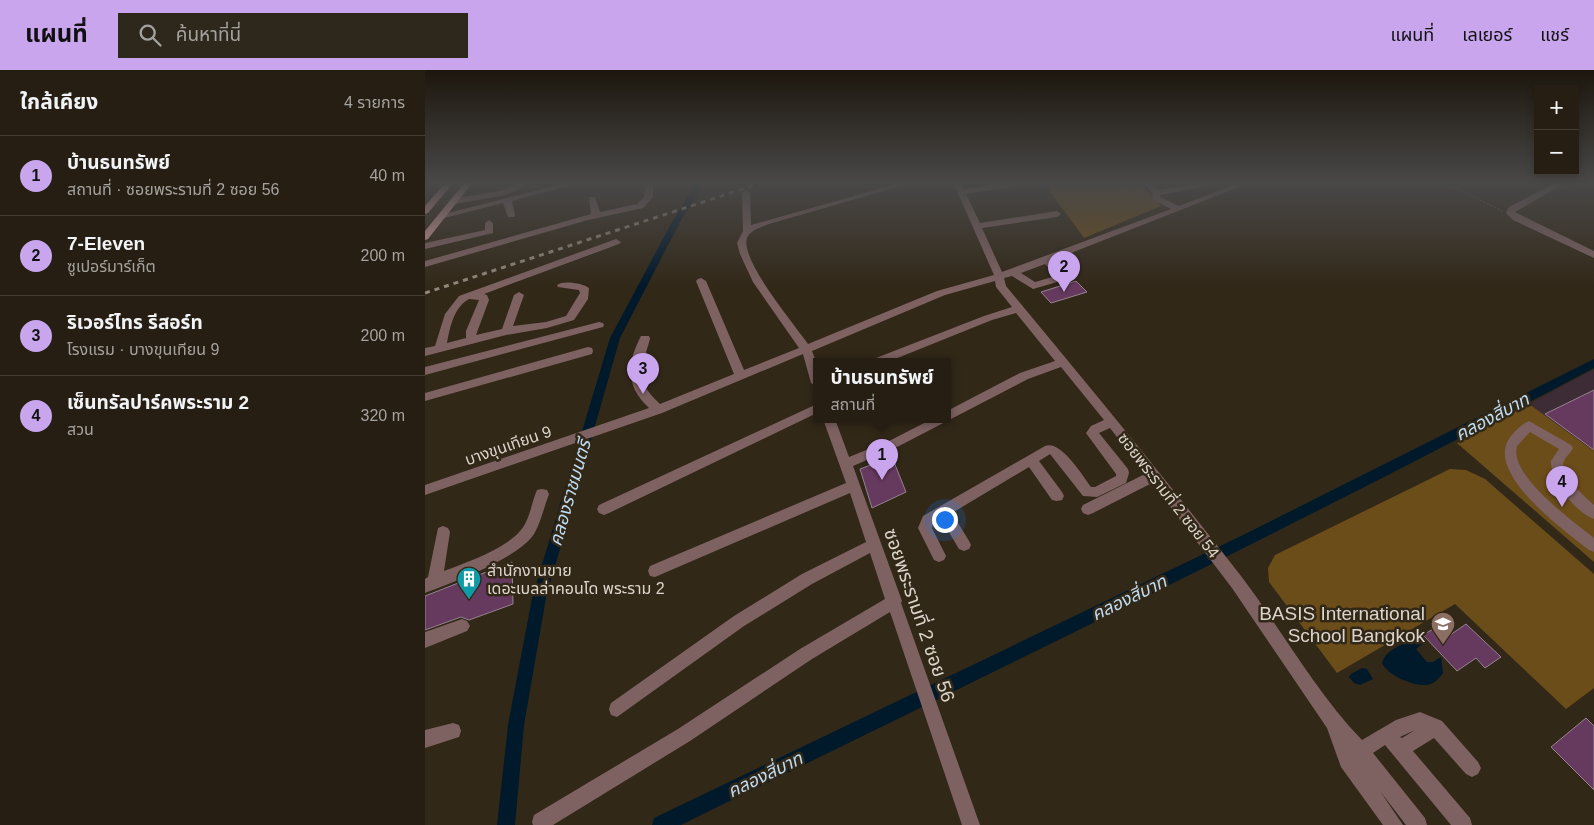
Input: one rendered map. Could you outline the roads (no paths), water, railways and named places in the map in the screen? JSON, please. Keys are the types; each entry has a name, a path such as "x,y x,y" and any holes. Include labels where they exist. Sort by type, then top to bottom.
{"main road":[{"path":"425,237 442,217"}],"street":[{"path":"425,246 483,238 489,231 489,217"},
{"path":"429,263 512,244 553,228 591,217"},
{"path":"747,217 747,231 742,242 747,264 806,349 813,371"},
{"path":"747,231 766,222 783,217"},
{"name":"ซอยพระรามที่ 2 ซอย 54","path":"972,217 999,276 1001,287 1020,308 1182,511 1237,582 1332,721 1359,751 1418,825"},
{"path":"976,226 1035,217"},
{"name":"บางขุนเทียน 9","path":"425,490 602,431 658,410 941,293 1014,272 1150,217"},
{"path":"1514,217 1594,255"},
{"path":"574,222 580,230"},
{"path":"553,228 566,232"},
{"path":"439,348 450,311 455,304 469,296 617,242"},
{"path":"429,263 444,243"},
{"path":"1014,272 1033,286 1061,278 1062,276 1048,262 1049,258"},
{"path":"701,281 741,376"},
{"path":"425,352 505,331 547,325 570,318 583,299 584,288 562,285"},
{"path":"505,331 519,295"},
{"path":"462,360 471,331 484,300 483,297 469,296"},
{"path":"888,358 989,318 1020,308"},
{"path":"425,371 599,325"},
{"path":"645,339 635,375 636,386 658,410"},
{"path":"425,397 588,352"},
{"path":"951,414 1024,376 1063,362"},
{"path":"604,509 813,410"},
{"path":"939,556 925,526 928,520 1049,449 1052,449 1088,492 1097,492 1121,479 1123,475 1092,433 1095,428 1112,422"},
{"name":"ซอยพระรามที่ 2 ซอย 56","path":"831,423 895,601 941,744 971,825"},
{"path":"846,464 895,443 934,423"},
{"path":"1594,513 1570,490 1557,469 1557,461 1567,448 1529,426 1514,441 1510,451 1513,467 1521,481 1538,498 1594,546"},
{"path":"1031,459 1057,496"},
{"path":"1088,509 1154,476"},
{"path":"655,571 853,486"},
{"path":"430,583 501,553 523,538 529,532 542,494"},
{"path":"943,511 964,545"},
{"path":"430,583 443,532"},
{"path":"617,709 739,621 807,579 875,544"},
{"path":"541,822 684,735 805,654 895,601"},
{"path":"425,640 462,626"},
{"path":"1359,751 1412,721 1420,720 1436,727 1472,768"},
{"name":"ซอยพระรามที่ 2 ซอย 54","path":"1332,721 1347,761 1394,825"},
{"path":"1400,749 1436,727"},
{"path":"425,739 453,731"},
{"path":"1387,734 1463,825"}],"water":[{"path":"1415,635 1425,642 1416,649 1427,662 1433,662 1441,657 1443,673 1431,684 1418,685 1403,680 1385,668 1382,663 1393,649"},
{"path":"1362,668 1367,669 1373,679 1360,685 1354,683 1349,677"}],"waterway":[{"name":"คลองราชมนตรี","path":"506,825 516,725 539,598 615,338 679,217"},
{"name":"คลองสี่บาท","path":"661,825 1246,541 1363,483 1594,363"}],"railway":[{"path":"425,293 656,217"}],"place":[{"name":"7-Eleven","path":"1064,292"},
{"name":"ริเวอร์ไทร รีสอร์ท","path":"643,394"},
{"name":"บ้านธนทรัพย์","path":"882,480"},
{"name":"เซ็นทรัลปาร์คพระราม 2","path":"1562,507"},
{"name":"สำนักงานขาย เดอะเบลล่าคอนโด พระราม 2","path":"469,600"},
{"name":"BASIS International School Bangkok","path":"1443,645"}]}
